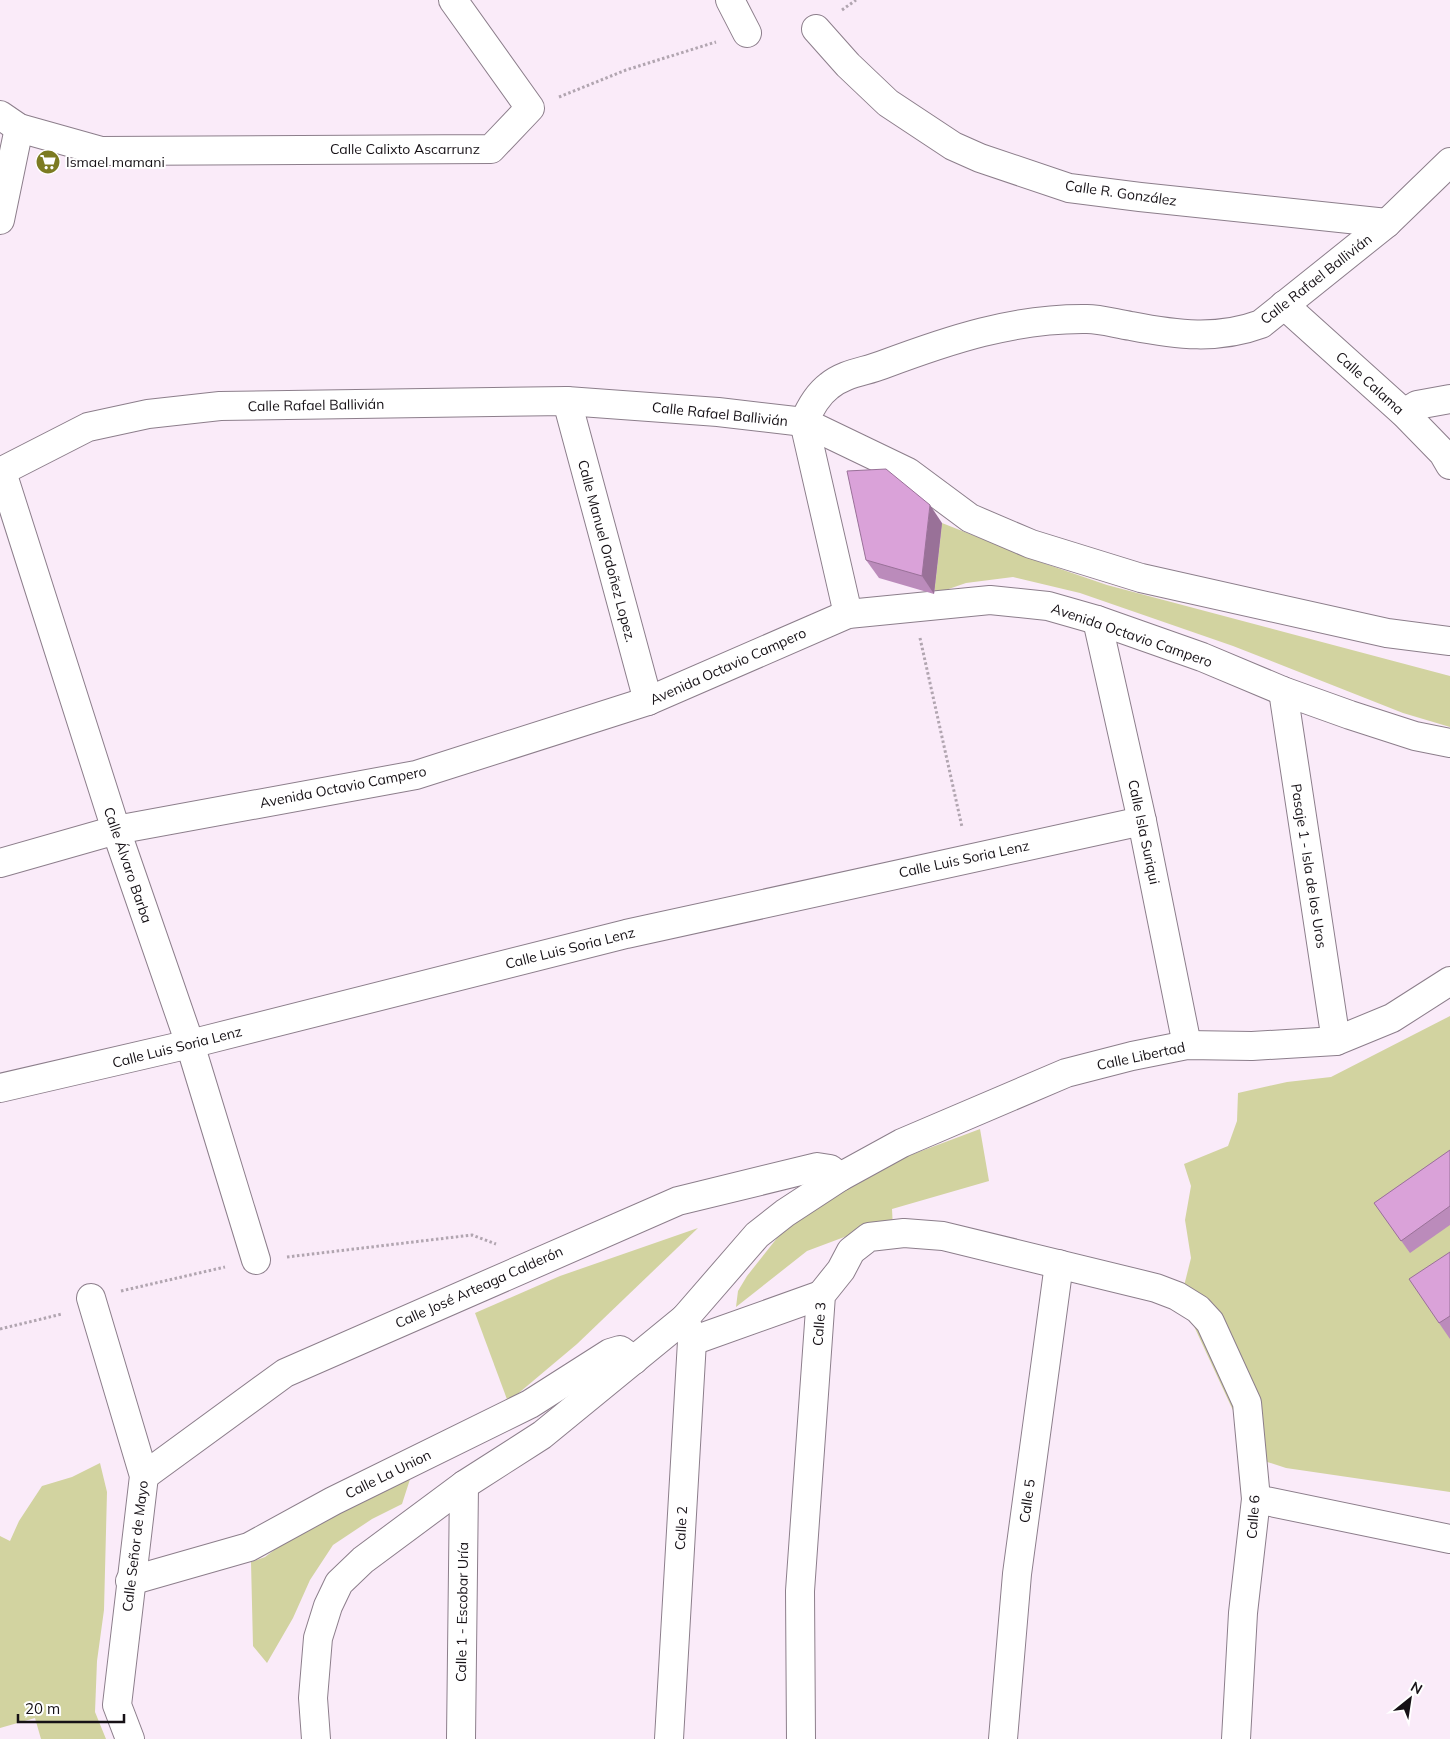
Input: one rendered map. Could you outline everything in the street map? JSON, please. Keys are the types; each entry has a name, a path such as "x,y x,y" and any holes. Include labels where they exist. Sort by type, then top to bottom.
{"street":[{"path":"453,0 530,108"},
{"path":"730,0 747,33"},
{"name":"Calle R. González","path":"816,28 848,65 888,103 953,146 980,158 1069,188 1140,198 1387,223"},
{"name":"Calle Calixto Ascarrunz","path":"10,122 101,151 491,149 530,108"},
{"path":"0,220 10,122"},
{"name":"Calle Rafael Ballivián","path":"0,471 88,427 148,414 220,406 567,401 718,412 804,422 814,402 829,386 847,375 880,366 920,350 976,332 1029,322 1088,319 1146,329 1208,335 1238,332 1261,324 1387,223 1450,162"},
{"name":"Calle Calama","path":"1284,305 1404,413 1444,453 1450,466"},
{"path":"1404,413 1417,405 1450,399"},
{"name":"Calle Manuel Ordoñez Lopez.","path":"567,401 648,702"},
{"path":"804,422 848,614"},
{"path":"804,422 908,472 970,518 1031,544 1141,578 1386,633 1450,641"},
{"name":"Calle Álvaro Barba","path":"0,471 116,830 190,1044 256,1260"},
{"name":"Avenida Octavio Campero","path":"0,863 116,830 416,775 648,702 848,614 914,606 990,600 1048,606 1097,620 1202,657 1282,691 1414,736 1450,743"},
{"name":"Calle Isla Suriqui","path":"1097,620 1142,821 1187,1045"},
{"name":"Pasaje 1 - Isla de los Uros","path":"1282,691 1336,1041"},
{"name":"Calle Luis Soria Lenz","path":"0,1088 190,1044 626,934 1142,821"},
{"name":"Calle Libertad","path":"840,1177 902,1143 1066,1073 1187,1045 1252,1046 1336,1041 1392,1018 1450,981"},
{"name":"Calle José Arteaga Calderón","path":"144,1476 285,1373 547,1256 678,1201 817,1167 830,1169 840,1177"},
{"path":"689,1330 723,1272 757,1236 785,1212 840,1177"},
{"name":"Calle 3","path":"801,1739 800,1592 821,1295 841,1270 852,1252 869,1238 904,1233 943,1236 1156,1288 1177,1296 1198,1309"},
{"name":"Calle 5","path":"1003,1739 1017,1574 1059,1264"},
{"path":"316,1739 313,1698 318,1638 328,1606 339,1583 363,1560 464,1485 542,1435 634,1360 689,1330 821,1295"},
{"name":"Calle Señor de Mayo","path":"91,1298 144,1476 130,1581 117,1705 130,1739"},
{"name":"Calle 6","path":"1198,1309 1210,1322 1248,1403 1256,1499 1243,1614 1236,1739"},
{"name":"Calle 2","path":"669,1739 689,1330"},
{"name":"Calle La Union","path":"130,1581 249,1547 333,1501 530,1404 610,1353 620,1350 634,1360"},
{"name":"Calle 1 - Escobar Uría","path":"461,1739 464,1485"},
{"path":"1256,1499 1450,1539"}],"path":[{"path":"530,108 626,70 747,33"},
{"path":"914,606 968,858"}],"green space":[{"path":"942,523 1043,563 1107,585 1450,676 1450,727 1403,713 1233,646 1080,593 1013,577 966,583 934,594"},
{"path":"1450,1016 1450,1492 1286,1468 1255,1458 1181,1298 1191,1258 1185,1220 1191,1186 1184,1164 1228,1146 1237,1121 1238,1093 1287,1082 1331,1077"},
{"path":"980,1129 989,1181 892,1209 893,1229 871,1227 807,1251 736,1307 738,1291 747,1276 785,1228 803,1213 900,1159"},
{"path":"698,1228 577,1344 508,1402 475,1313 560,1276"},
{"path":"100,1463 107,1492 104,1610 97,1661 95,1712 106,1739 41,1739 35,1718 0,1728 0,1536 10,1541 19,1521 42,1486 72,1477"},
{"path":"412,1473 402,1504 372,1519 333,1545 310,1580 293,1618 267,1663 253,1646 251,1562 265,1557 285,1542"}],"building":[{"path":"886,469 930,505 922,576 866,560 847,471"},
{"path":"1450,1150 1450,1206 1401,1241 1374,1203"},
{"path":"1450,1252 1450,1316 1439,1323 1409,1279"}],"place":[{"name":"Ismael mamani","path":"48,162"}]}
